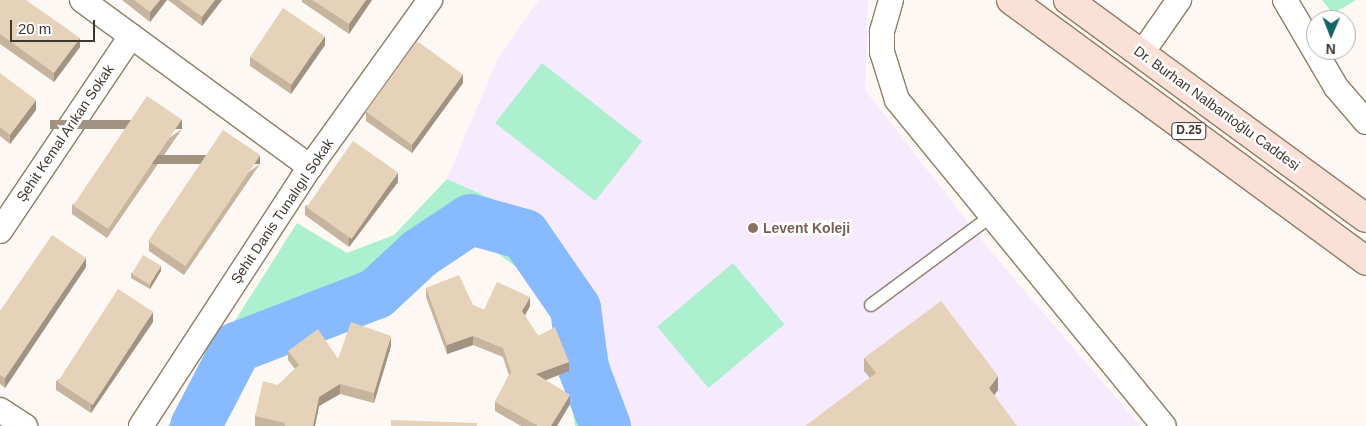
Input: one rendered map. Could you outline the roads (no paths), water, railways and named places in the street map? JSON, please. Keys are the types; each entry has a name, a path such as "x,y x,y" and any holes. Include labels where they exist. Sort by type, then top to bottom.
{"main road":[{"name":"D.25","path":"1011,0 1366,262"},
{"name":"Dr. Burhan Nalbantoğlu Caddesi","path":"1068,0 1366,218"}],"street":[{"path":"82,0 310,166"},
{"name":"Şehit Danis Tunalıgıl Sokak","path":"141,426 310,166 430,0"},
{"path":"891,0 882,32 882,52 897,100 990,217 1164,426"},
{"path":"1142,53 1179,0"},
{"path":"1285,0 1336,87 1363,116"},
{"name":"Şehit Kemal Arıkan Sokak","path":"0,231 8,200 131,36"},
{"path":"0,410 25,426"}],"lane":[{"path":"871,305 990,217"}],"waterway":[{"path":"195,426 236,347 376,293 419,253 470,219 524,234 575,308 583,368 605,426"}],"place":[{"name":"Levent Koleji","path":"753,228"}]}
